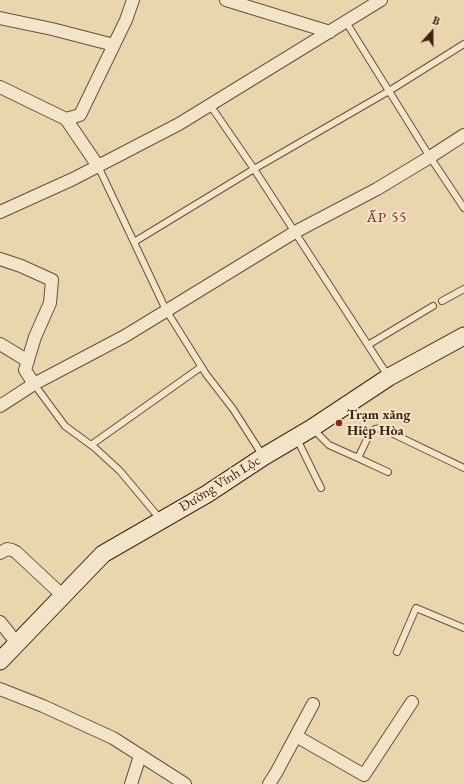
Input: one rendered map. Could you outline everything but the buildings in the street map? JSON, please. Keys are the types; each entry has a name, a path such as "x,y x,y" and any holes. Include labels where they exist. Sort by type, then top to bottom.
{"main road":[{"name":"Đường Vĩnh Lộc","path":"0,661 103,554 207,494 312,428 389,377 464,336"}],"street":[{"path":"66,119 80,115 126,20 132,0"},
{"path":"226,0 330,32"},
{"path":"0,212 73,179 179,124 381,0"},
{"path":"0,18 52,29 114,45"},
{"path":"0,87 66,119 98,166"},
{"path":"0,406 34,384 125,336 296,232 377,189 464,135"},
{"path":"0,259 52,280 50,303 34,337 25,370 34,384"},
{"path":"0,344 28,361"},
{"path":"0,553 7,549 16,552 63,596"},
{"path":"0,622 17,643"},
{"path":"0,689 43,706 113,738 185,784"},
{"path":"296,736 364,775 412,702"},
{"path":"269,784 313,704"},
{"path":"131,784 140,756"}],"lane":[{"path":"346,22 430,157 464,208"},
{"path":"134,242 464,44"},
{"path":"210,105 296,232 389,377"},
{"path":"98,166 166,310 201,368 233,410 264,457"},
{"path":"442,301 464,289"},
{"path":"368,345 433,306"},
{"path":"91,445 201,368"},
{"path":"34,384 65,426 95,448 120,471 162,521"},
{"path":"312,428 328,445 388,472"},
{"path":"358,458 370,433 375,429 381,428 464,468"},
{"path":"296,437 321,488"},
{"path":"397,652 416,608 464,628"}],"place":[{"name":"Trạm xăng Hiệp Hòa","path":"339,423"}],"district":[{"name":"ẤP 55","path":"387,218"}]}
